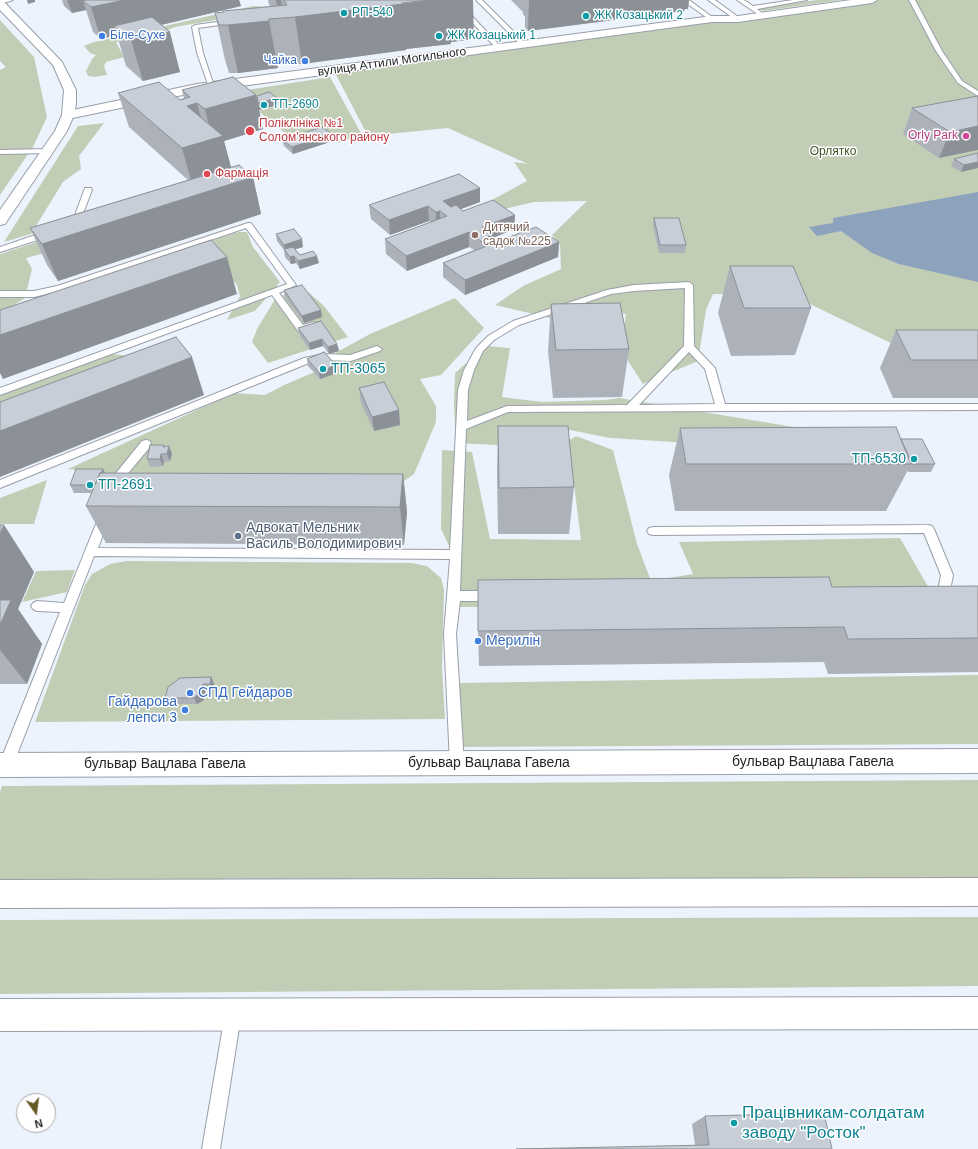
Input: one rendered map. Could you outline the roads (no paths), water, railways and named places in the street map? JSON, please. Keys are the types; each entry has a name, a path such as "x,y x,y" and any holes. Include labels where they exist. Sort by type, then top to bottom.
{"street":[{"name":"вулиця Аттили Могильного","path":"69,109 211,86 499,48 516,43 712,19 738,19 763,16 872,0"},
{"path":"0,3 58,64 70,90 69,109 61,131 0,221"},
{"name":"бульвар Вацлава Гавела","path":"3,765 978,761"},
{"path":"0,894 978,892"},
{"path":"0,1015 978,1013"}],"lane":[{"path":"0,3 10,0"},
{"path":"454,0 499,48"},
{"path":"479,0 516,43"},
{"path":"685,0 712,19"},
{"path":"711,0 738,19"},
{"path":"740,0 763,16"},
{"path":"752,8 804,0"},
{"path":"912,0 939,51 960,82 978,94"},
{"path":"211,86 200,53 195,27 238,21"},
{"path":"0,152 48,151"},
{"path":"0,250 75,224 88,190"},
{"path":"0,294 34,294 60,288 248,225 292,285 0,392"},
{"path":"457,764 450,634 454,596 463,390 469,370 479,350 498,334 516,324 540,314 610,292 634,288 689,285 689,347 630,408"},
{"path":"274,292 301,329 317,324"},
{"path":"689,347 710,368 721,408"},
{"path":"0,484 307,360 324,357 351,358 377,349"},
{"path":"462,427 507,409 978,407"},
{"path":"3,765 68,608 120,476 146,444"},
{"path":"653,531 928,529 947,575 939,596 957,596"},
{"path":"90,552 456,555"},
{"path":"454,596 501,596"},
{"path":"38,606 68,608"},
{"path":"211,1149 233,1015"}],"water":[{"path":"978,192 978,282 899,264 872,253 841,231 817,236 809,227 833,223 833,218"}],"place":[{"name":"РП-540","path":"344,13"},
{"name":"ЖК Козацький 2","path":"586,16"},
{"name":"Біле-Сухе","path":"102,36"},
{"name":"ЖК Козацький 1","path":"439,36"},
{"name":"Чайка","path":"305,61"},
{"name":"ТП-2690","path":"264,105"},
{"name":"Поліклініка №1 Солом'янського району","path":"250,131"},
{"name":"Orly Park","path":"966,136"},
{"name":"Фармація","path":"207,174"},
{"name":"Дитячий садок №225","path":"475,235"},
{"name":"ТП-3065","path":"323,369"},
{"name":"ТП-6530","path":"914,459"},
{"name":"ТП-2691","path":"90,485"},
{"name":"Адвокат Мельник Василь Володимирович","path":"238,536"},
{"name":"Мерилін","path":"478,641"},
{"name":"СПД Гейдаров","path":"190,693"},
{"name":"Гайдарова лепси 3","path":"185,710"},
{"name":"Працівникам-солдатам заводу \"Росток\"","path":"734,1123"}],"park label":[{"name":"Орлятко","path":"833,152"}]}
